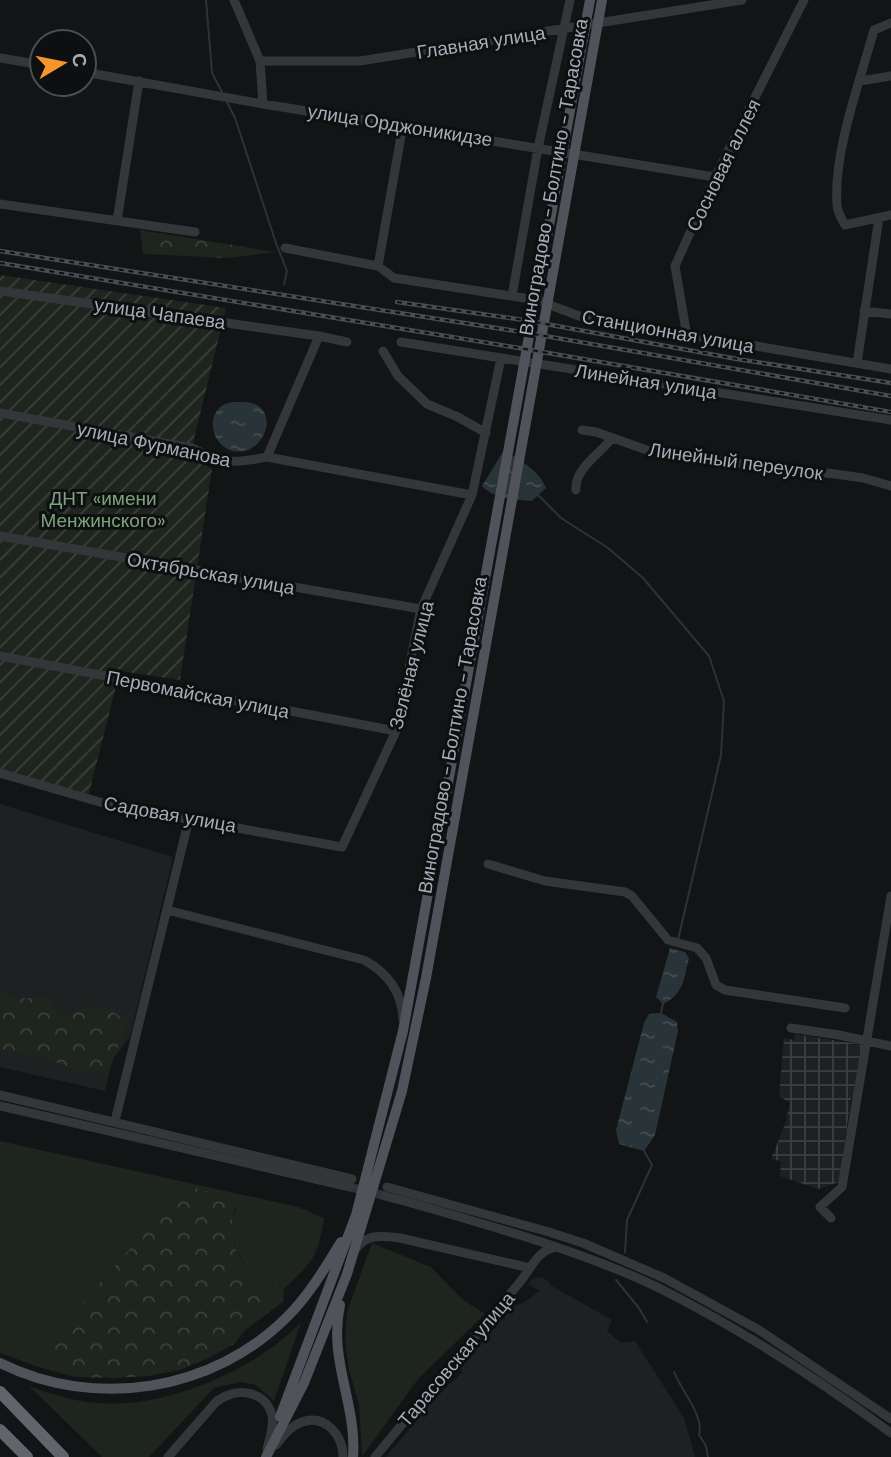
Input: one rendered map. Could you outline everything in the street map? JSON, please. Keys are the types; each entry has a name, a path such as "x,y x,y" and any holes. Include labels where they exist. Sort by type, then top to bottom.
{"highway":[{"path":"0,1392 63,1457"},
{"path":"0,1430 27,1457"}],"main road":[{"name":"Виноградово - Болтино - Тарасовка","path":"590,1 403,1031 356,1215 266,1457 304,1383 347,1274 402,1091 426,978 602,2"},
{"path":"0,1363 15,1371 51,1382 88,1389 130,1389 181,1380 214,1367 258,1342 288,1316 317,1280 356,1215"},
{"path":"347,1274 336,1336 341,1376 351,1411 355,1439 354,1457"}],"street":[{"path":"234,0 260,61 262,104"},
{"path":"512,296 538,148 569,0"},
{"name":"Главная улица","path":"260,61 360,61 742,0"},
{"name":"Сосновая аллея","path":"687,336 675,266 715,177 804,0"},
{"path":"891,23 874,30 846,132 838,173 836,208 845,225 891,215"},
{"path":"0,58 28,63"},
{"name":"улица Орджоникидзе","path":"98,74 262,104 715,177"},
{"path":"860,81 891,76"},
{"path":"117,221 139,81"},
{"path":"378,266 403,125"},
{"path":"0,204 195,232"},
{"path":"857,363 878,218"},
{"name":"Станционная улица","path":"285,248 378,266 394,278 537,300 579,316 891,369"},
{"name":"улица Чапаева","path":"0,291 319,336"},
{"path":"864,312 891,314"},
{"path":"267,457 319,336 347,342"},
{"name":"Линейная улица","path":"401,342 891,421"},
{"path":"383,351 398,376 427,404 458,416 486,433"},
{"name":"Зелёная улица","path":"342,847 396,731 421,609 472,495 501,358"},
{"name":"улица Фурманова","path":"0,413 192,448 219,462 242,462 267,457 472,495"},
{"name":"Линейный переулок","path":"582,430 658,454 835,474 891,486"},
{"path":"576,490 575,481 583,467 612,438"},
{"name":"Октябрьская улица","path":"0,536 421,609"},
{"name":"Первомайская улица","path":"0,656 396,731"},
{"name":"Садовая улица","path":"0,773 110,805 342,847"},
{"path":"115,1121 189,819"},
{"path":"488,864 545,881 625,892 632,896 668,940 698,948 706,958 716,985 726,990 845,1008"},
{"path":"831,1218 821,1207 842,1187 891,896"},
{"path":"167,910 364,960 377,967 399,996 403,1031"},
{"path":"791,1028 891,1046"},
{"path":"0,1095 115,1121 135,1131"},
{"path":"0,1106 135,1131 351,1183"},
{"path":"891,1419 759,1330 664,1278 549,1231 386,1192 558,1247 660,1288 742,1334 834,1392 891,1433"},
{"path":"355,1251 369,1237 381,1236 533,1264"},
{"path":"527,1238 535,1248 533,1264"},
{"path":"533,1264 545,1250 558,1247"},
{"name":"Тарасовская улица","path":"375,1457 533,1264"},
{"path":"168,1457 216,1402 226,1395 243,1392 260,1398 271,1414 272,1429 266,1457"},
{"path":"266,1457 283,1436 295,1426 307,1421 329,1426 343,1447 343,1457"}],"shaded area":[{"path":"0,804 173,857 130,1037 113,1059 105,1091 0,1067"},
{"path":"795,1034 864,1045 857,1098 851,1098 839,1182 818,1189 780,1176 781,1161 771,1159 790,1103 779,1096 784,1038 794,1040"},
{"path":"542,1277 550,1285 612,1320 607,1331 621,1343 635,1341 684,1418 695,1457 386,1457 439,1394 462,1373 461,1366 512,1306 523,1303 540,1291 528,1284 532,1279"}],"green space":[{"path":"140,230 276,252 227,258 143,254"},
{"name":"ДНТ «имени Менжинского»","path":"0,275 226,308 190,455 212,469 180,680 120,671 88,797 0,770"},
{"path":"0,989 15,999 49,997 60,1014 92,1006 104,1008 120,1016 128,1024 106,1074 80,1072 43,1057 0,1049"},
{"path":"0,1141 298,1207 324,1218 319,1242 308,1265 284,1289 278,1285 266,1290 259,1289 234,1245 236,1232 232,1220 237,1208 56,1354 75,1377 41,1368 0,1353"},
{"path":"186,1185 238,1201 232,1220 236,1232 234,1246 259,1289 266,1290 278,1285 284,1289 283,1302 245,1330 234,1344 180,1370 148,1376 75,1377 49,1341"},
{"path":"372,1243 431,1267 462,1299 485,1314 418,1379 362,1457 359,1404 349,1370 345,1340 347,1312"},
{"path":"301,1323 274,1401 256,1385 240,1382 214,1388 149,1457 102,1457 29,1386 88,1402 124,1403 151,1400 179,1393 233,1371 258,1357"}],"water":[{"path":"234,402 257,405 266,419 261,439 245,451 226,448 215,435 213,426 217,411 224,404"},
{"path":"504,450 528,466 543,482 546,488 532,501 499,496 482,486"},
{"path":"670,948 685,952 689,958 679,990 663,1004 656,997"},
{"path":"661,1013 677,1022 678,1031 655,1135 644,1151 619,1144 616,1130 644,1023 649,1014"}],"waterway":[{"path":"206,0 212,73 223,94"},
{"path":"227,102 235,118 287,271 284,284"},
{"path":"538,495 561,518 608,548 643,578 709,656 724,701 721,755 678,940"},
{"path":"661,1013 663,1003"},
{"path":"625,1252 627,1220 652,1165 644,1151"},
{"path":"616,1280 647,1322"},
{"path":"674,1372 695,1412 700,1427 699,1435 706,1446 708,1457"}],"tunnel":[{"path":"350,1187 385,1196"}],"railway":[{"path":"0,251 522,332 891,396"},
{"path":"0,263 891,412"},
{"path":"397,302 524,320 737,359 891,383"}]}
